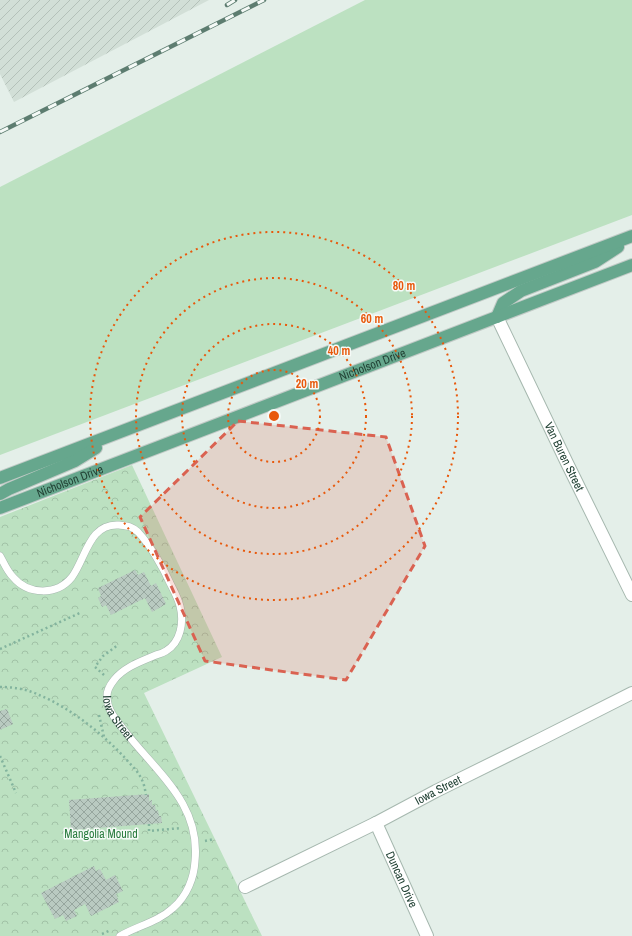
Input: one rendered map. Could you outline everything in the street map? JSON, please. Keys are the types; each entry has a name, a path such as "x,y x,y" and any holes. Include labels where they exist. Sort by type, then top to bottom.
{"main road":[{"path":"497,317 503,303 521,292 595,262 632,237"},
{"path":"0,478 632,237"},
{"name":"Nicholson Drive","path":"0,508 632,265"},
{"path":"0,494 75,461 121,432"}],"street":[{"name":"Van Buren Street","path":"497,317 563,455 631,589"},
{"name":"Iowa Street","path":"245,887 376,823 436,791 632,693"},
{"name":"Duncan Drive","path":"376,823 427,936"}],"lane":[{"name":"Iowa Street","path":"0,556 12,577 22,585 35,590 50,590 63,585 72,576 91,539 101,529 112,525 129,526 138,533 155,555 175,593 180,606 181,627 179,636 173,646 166,651 127,668 115,678 107,693 110,711 140,750 169,783 185,807 190,818 195,839 196,855 194,868 191,881 186,892 174,908 161,917 120,936"}],"path":[{"path":"0,649 82,612"},
{"path":"0,687 17,688 38,694 74,714 111,743 133,766 142,779 146,795"},
{"path":"0,756 16,794"},
{"path":"148,824 149,831 181,828 183,832"},
{"path":"203,842 214,839"},
{"path":"102,934 112,929"}],"highlighted area":[{"path":"238,421 386,437 425,546 346,680 205,661 140,517"}],"shaded area":[{"path":"0,0 209,0 14,102 0,74"}],"green space":[{"path":"365,0 632,0 632,215 0,455 0,187"},
{"name":"Mangolia Mound","path":"132,465 222,657 144,693 262,936 0,936 0,517"}],"building":[{"path":"135,570 138,575 144,572 151,586 156,583 166,604 152,612 145,598 111,615 106,605 102,607 98,598 101,596 98,588"},
{"path":"7,709 13,724 0,730 0,711"},
{"path":"149,794 149,801 152,800 152,805 155,805 156,811 158,810 162,823 71,830 69,800"},
{"path":"94,866 96,871 100,869 106,880 115,875 123,891 116,894 119,902 91,916 85,904 74,910 77,916 66,921 63,915 55,919 41,893"}],"railway":[{"path":"227,5 235,0"},
{"path":"0,132 264,0"}]}
